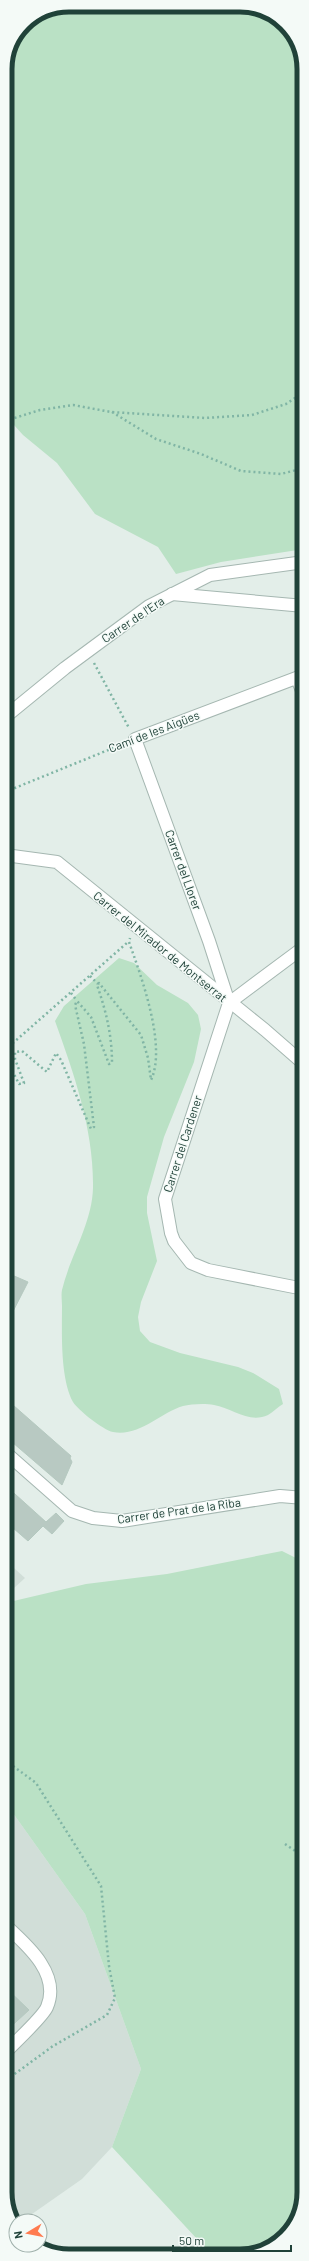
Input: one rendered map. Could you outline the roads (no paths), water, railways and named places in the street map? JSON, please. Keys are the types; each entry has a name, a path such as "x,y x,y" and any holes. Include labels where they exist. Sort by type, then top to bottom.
{"street":[{"name":"Carrer de l'Era","path":"12,711 88,651 149,606 172,594 210,575 297,563"},
{"path":"172,594 297,605"},
{"name":"Camí de les Aigües","path":"135,739 297,678"},
{"name":"Carrer del Llorer","path":"135,739 209,941 229,1003"},
{"name":"Carrer del Mirador de Montserrat","path":"12,857 57,862 297,1058"},
{"path":"229,1003 297,952"},
{"name":"Carrer del Cardener","path":"229,1003 165,1199 171,1233 174,1241 191,1263 208,1270 297,1288"},
{"path":"291,1053 297,1055"},
{"name":"Carrer de Prat de la Riba","path":"12,1458 72,1511 93,1518 122,1521 280,1496 297,1497"},
{"path":"12,1931 33,1950 49,1981 50,1994 47,2008 12,2045"}]}
